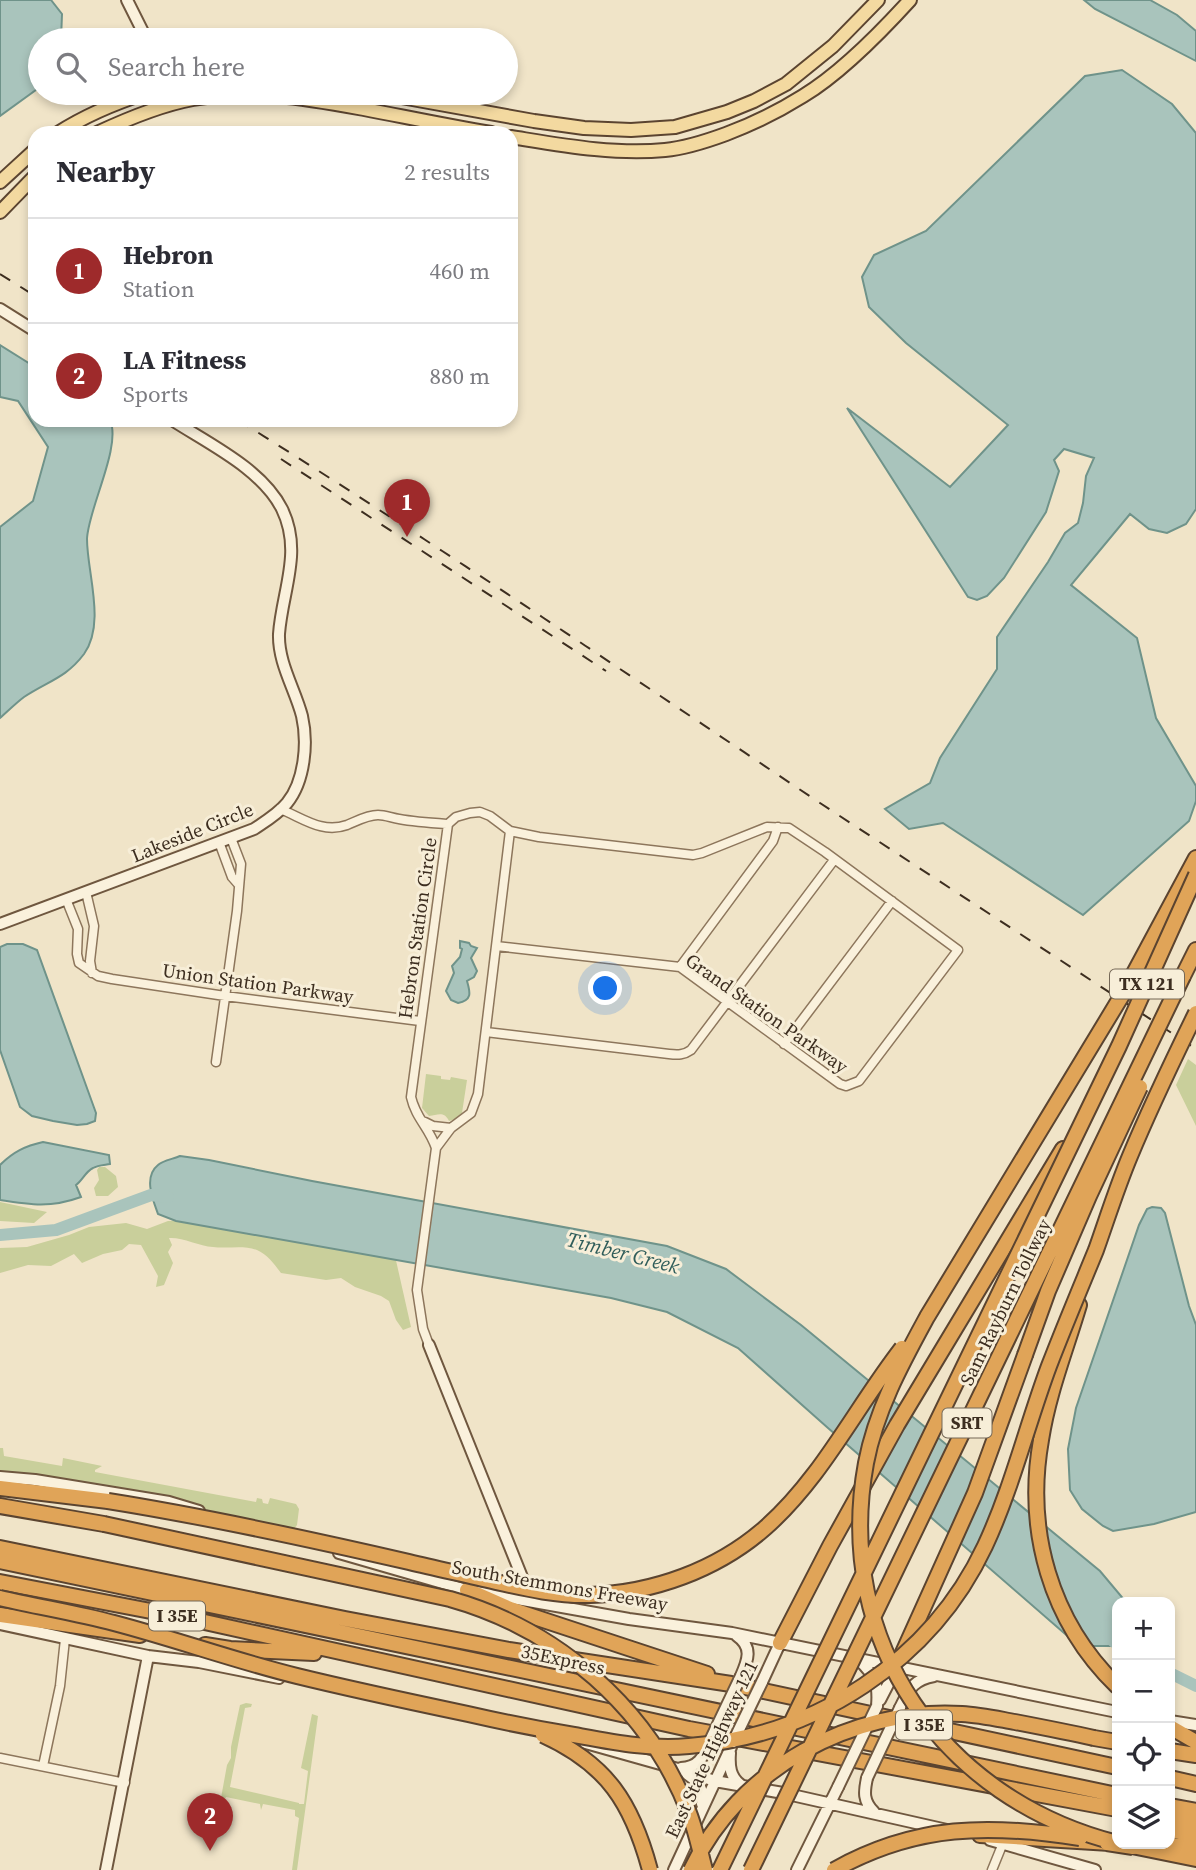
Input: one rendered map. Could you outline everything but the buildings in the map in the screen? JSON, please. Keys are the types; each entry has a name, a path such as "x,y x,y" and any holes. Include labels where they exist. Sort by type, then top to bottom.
{"highway":[{"path":"1112,1840 1062,1825 1027,1809 970,1768 944,1743 913,1703 888,1657 867,1590 860,1520 866,1462 884,1401 897,1371 1124,992 1196,858"},
{"name":"TX 121","path":"1097,1092 1196,875"},
{"name":"TX 121","path":"1183,976 1196,950"},
{"path":"897,1667 975,1493 1054,1278 1089,1196 1184,995 1183,976"},
{"name":"Sam Rayburn Tollway","path":"751,1870 1183,976"},
{"path":"0,1598 109,1622 294,1676 526,1727 609,1742 646,1746 688,1746 744,1738 809,1717 850,1696 886,1671 919,1641 967,1580 1000,1510 1048,1368 1129,1158 1196,1013"},
{"path":"780,1643 897,1425 1097,1092"},
{"name":"Sam Rayburn Tollway","path":"720,1870 1097,1092"},
{"path":"1096,1248 1048,1407 1037,1466 1036,1507 1041,1547 1055,1594 1081,1641 1095,1662 1112,1680"},
{"path":"0,1488 171,1511 534,1590 589,1595 643,1589 705,1567 748,1541 777,1517 813,1475 889,1366 927,1317"},
{"path":"0,1506 104,1524 450,1599 489,1612 526,1629 558,1649 594,1677 639,1725 663,1758 690,1814 705,1870"},
{"name":"I 35E","path":"0,1548 509,1650 736,1680 1112,1766"},
{"name":"35Express","path":"0,1561 1112,1794"},
{"name":"I 35E","path":"0,1582 182,1617 689,1729 1112,1808"},
{"path":"467,1590 510,1609 736,1680"},
{"path":"0,1615 230,1648 354,1655"},
{"path":"691,1870 718,1826 768,1775 809,1747 854,1728 908,1716 964,1714 1112,1741"},
{"path":"526,1727 566,1745 607,1779 626,1806 640,1833 650,1870"},
{"path":"1175,1730 1196,1742"},
{"path":"1175,1752 1196,1755"},
{"path":"1175,1779 1196,1784"},
{"path":"1041,1795 1064,1805 1112,1817"},
{"path":"1175,1807 1196,1811"},
{"path":"1175,1820 1196,1824"},
{"path":"834,1870 859,1857 905,1840 967,1830 1040,1832 1112,1842"},
{"path":"1175,1831 1196,1834"},
{"path":"962,1833 1112,1843"},
{"path":"1175,1845 1196,1846"},
{"path":"1149,1849 1196,1859"}],"main road":[{"path":"127,0 141,28"},
{"path":"518,137 621,151 668,150 710,140 743,128 806,95 853,57 910,0"},
{"path":"446,105 599,130 675,127 754,101 786,84 833,46 875,3"},
{"path":"69,126 110,105"},
{"path":"111,126 153,105"},
{"path":"340,105 453,126"},
{"path":"0,182 28,156"},
{"path":"0,212 28,183"},
{"path":"0,309 28,327"},
{"name":"Lakeside Circle","path":"0,924 254,829 273,817 289,801 302,772 302,717 282,658 279,636 292,552 289,527 281,508 265,484 183,427"},
{"path":"429,1345 531,1602"},
{"name":"South Stemmons Freeway","path":"0,1477 35,1480 169,1502 467,1590 629,1619 732,1633 1112,1711"},
{"path":"0,1624 148,1656 199,1662 541,1730 715,1781 874,1812 1003,1843 1095,1870"},
{"path":"678,1769 697,1764 736,1680 748,1661 747,1646 732,1633"},
{"name":"East State Highway 121","path":"674,1870 780,1643"},
{"path":"106,1870 148,1656"},
{"path":"859,1660 877,1683 877,1706"},
{"path":"797,1870 897,1667"},
{"path":"874,1812 864,1797 867,1778 900,1708 915,1683 923,1678 936,1676"},
{"path":"1175,1722 1196,1725"},
{"path":"730,1749 729,1765 734,1780 743,1786"},
{"path":"678,1769 702,1789 701,1811"}],"street":[{"path":"281,809 308,823 333,828 374,814 448,824"},
{"name":"Hebron Station Circle","path":"436,1148 432,1135 414,1112 411,1097 448,824 456,817 480,812 510,831"},
{"path":"429,1345 423,1329 417,1290 436,1148 451,1128 471,1113 478,1094 510,831 539,837 692,855 767,827 789,828 892,901 784,1044"},
{"path":"680,967 773,841 778,827"},
{"path":"216,1062 241,864 231,838"},
{"path":"219,842 232,877 239,885"},
{"path":"486,1032 680,1055 691,1050 834,860"},
{"path":"86,892 94,926 90,961 92,973"},
{"path":"66,899 78,929 79,963 92,973"},
{"name":"Grand Station Parkway","path":"496,946 680,967 839,1084 846,1086 859,1081 958,950 892,901"},
{"name":"Union Station Parkway","path":"92,973 112,979 225,996 420,1021"},
{"path":"422,1121 433,1126 451,1128"},
{"path":"43,1766 60,1686 65,1639"},
{"path":"0,1758 125,1783"},
{"path":"992,1870 1003,1843"}],"green space":[{"path":"1188,1059 1196,1065 1196,1126 1176,1085"},
{"path":"426,1074 441,1076 441,1079 450,1080 451,1077 467,1080 462,1113 455,1119 449,1121 440,1114 429,1116 422,1108"},
{"path":"99,1167 105,1167 116,1176 118,1187 108,1196 96,1196 94,1188 99,1180"},
{"path":"0,1202 47,1212 34,1223 0,1221"},
{"path":"191,1220 395,1256 411,1327 403,1330 389,1301 341,1278 326,1280 281,1273 268,1257 257,1250 208,1246 174,1238 169,1238 172,1245 168,1252 173,1263 164,1285 156,1287 158,1276 141,1245 129,1244 122,1250 82,1263 74,1254 51,1266 28,1265 0,1273 0,1248 27,1247 89,1227 126,1223 147,1229 168,1221"},
{"path":"0,1448 3,1448 4,1456 62,1466 63,1458 102,1466 95,1472 256,1502 257,1498 268,1504 270,1498 296,1504 299,1509 297,1525 294,1529 283,1531 171,1501 0,1473"},
{"path":"252,1704 251,1707 245,1708 230,1787 299,1804 304,1804 308,1771 301,1768 312,1714 318,1716 297,1870 292,1870 299,1818 295,1816 295,1810 263,1804 261,1810 260,1804 226,1797 223,1803 221,1798 240,1705"}],"water":[{"path":"0,0 51,0 62,14 61,28 28,28 28,96 0,116"},
{"path":"1084,0 1150,0 1177,15 1196,31 1196,61 1095,9"},
{"path":"1122,70 1172,104 1196,133 1196,509 1186,524 1167,533 1149,529 1130,514 1071,585 1137,638 1156,718 1196,786 1196,801 1189,821 1083,915 943,823 909,829 885,809 930,783 940,758 997,669 997,637 1065,533 1078,523 1086,476 1094,458 1064,449 1054,460 1059,471 1046,512 1004,578 987,596 977,600 968,597 847,408 950,487 1008,425 906,343 869,307 862,277 874,255 926,231 1085,76"},
{"path":"0,345 28,363 28,416 18,401 0,397"},
{"path":"35,427 111,427 112,445 87,539 94,598 94,628 84,654 70,669 24,697 0,718 0,527 33,501 48,447"},
{"path":"460,941 477,948 471,958 477,971 474,977 467,981 468,998 458,1003 451,1000 446,991 454,973 452,966 460,957"},
{"path":"23,944 37,950 96,1113 95,1121 77,1125 53,1121 32,1116 20,1107 0,1050 0,947"},
{"path":"43,1142 109,1155 110,1164 90,1170 76,1185 81,1197 60,1203 41,1204 0,1200 0,1165 20,1150"},
{"path":"180,1156 209,1160 667,1246 726,1269 801,1325 1100,1571 1122,1597 1112,1597 1112,1642 1110,1646 1079,1646 738,1348 667,1312 611,1298 176,1221 158,1214 152,1196 151,1176 153,1170 163,1162"},
{"path":"1161,1208 1165,1213 1196,1325 1196,1512 1154,1524 1113,1531 1082,1509 1070,1490 1068,1449 1076,1408 1139,1225 1147,1209"}],"waterway":[{"name":"Timber Creek","path":"0,1235 56,1230 151,1195 168,1197"},
{"name":"Timber Creek","path":"1106,1626 1112,1639"},
{"name":"Timber Creek","path":"1175,1676 1196,1686"}],"railway":[{"path":"0,274 28,292"},
{"path":"249,427 458,561 820,803 1196,1049"},
{"path":"281,459 606,671"}],"place":[{"name":"Hebron","path":"407,537"},
{"name":"LA Fitness","path":"210,1851"}]}
